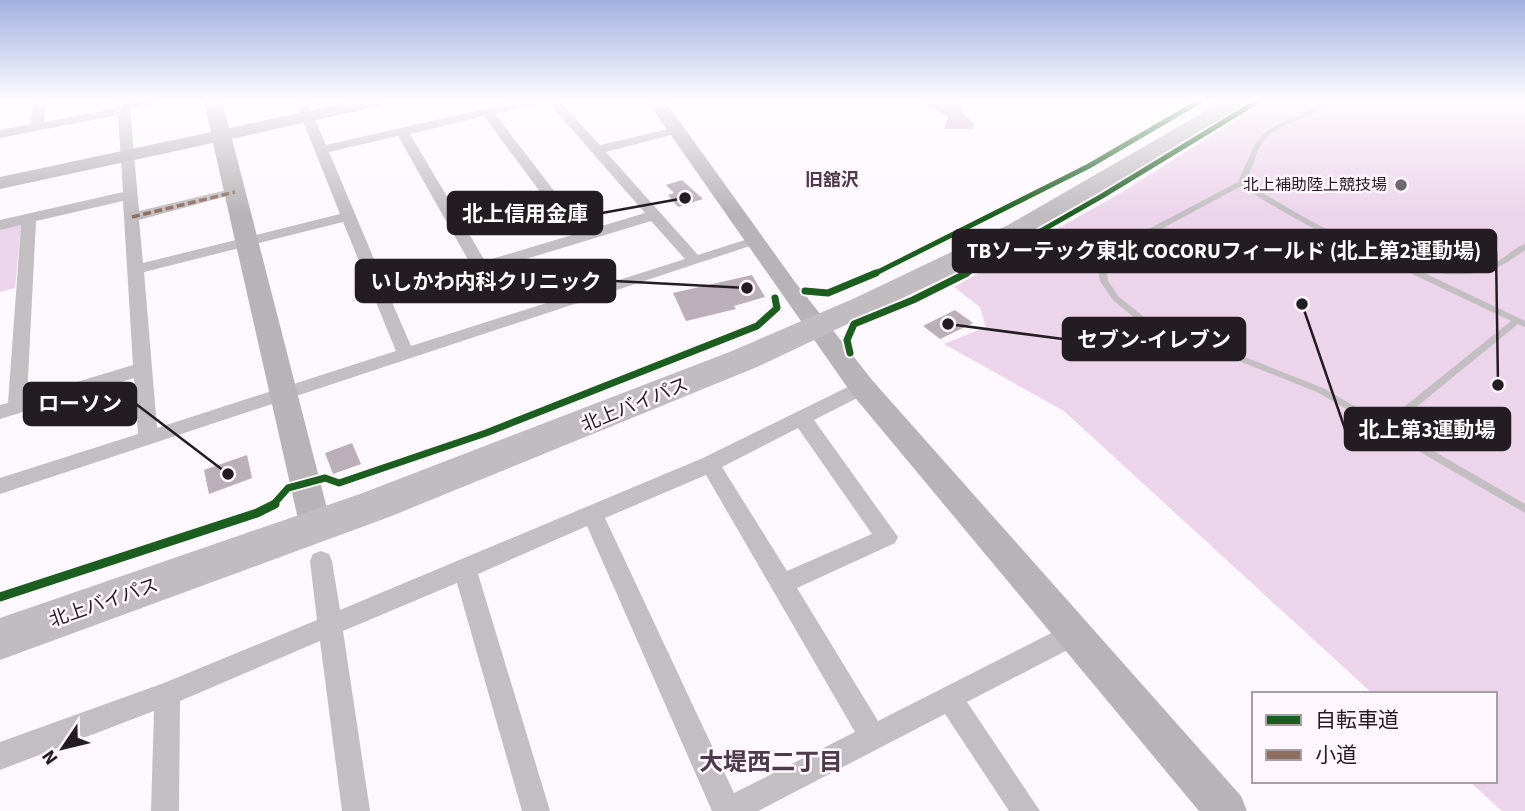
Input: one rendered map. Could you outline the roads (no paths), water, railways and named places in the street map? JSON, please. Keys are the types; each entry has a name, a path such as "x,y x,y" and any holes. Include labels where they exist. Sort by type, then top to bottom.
{"highway":[{"name":"北上バイパス","path":"812,321 1076,184 1152,139"},
{"name":"北上バイパス","path":"0,639 316,532 537,445 812,321 988,247 1174,139"},
{"name":"北上バイパス","path":"0,614 316,532"}],"street":[{"path":"126,139 148,438"},
{"path":"0,183 204,139"},
{"path":"223,139 316,532 356,811"},
{"path":"317,139 406,355"},
{"path":"322,150 369,139"},
{"path":"407,139 481,268"},
{"path":"508,139 582,237"},
{"path":"588,139 695,261"},
{"path":"598,150 642,139"},
{"path":"683,139 754,242 862,387 1226,811"},
{"path":"132,217 235,192"},
{"path":"0,225 130,195"},
{"path":"382,298 655,215"},
{"path":"134,270 349,216"},
{"path":"29,218 9,409 143,369"},
{"path":"0,486 754,242"},
{"path":"0,756 167,694 466,569 710,464 862,387"},
{"path":"782,584 887,537 802,418"},
{"path":"710,464 873,737"},
{"path":"592,514 728,811 1074,634"},
{"path":"466,569 536,811"},
{"path":"165,811 167,694"},
{"path":"949,698 1026,811"}],"lane":[{"path":"1261,139 1241,183 1110,253 1101,263 1101,273 1108,288 1121,306 1141,319 1320,390 1525,509"},
{"path":"1241,183 1279,207 1521,322 1385,427"},
{"path":"1388,259 1422,268 1470,272 1499,264 1525,246"}],"place":[{"name":"北上補助陸上競技場","path":"1401,185"},
{"name":"北上信用金庫","path":"685,198"},
{"name":"いしかわ内科クリニック","path":"747,288"},
{"name":"北上第3運動場","path":"1302,304"},
{"name":"セブン-イレブン","path":"948,324"},
{"name":"TBソーテック東北 COCORUフィールド (北上第2運動場)","path":"1498,385"},
{"name":"ローソン","path":"228,474"}],"district":[{"name":"旧舘沢","path":"832,180"},
{"name":"大堤西二丁目","path":"771,762"}]}
